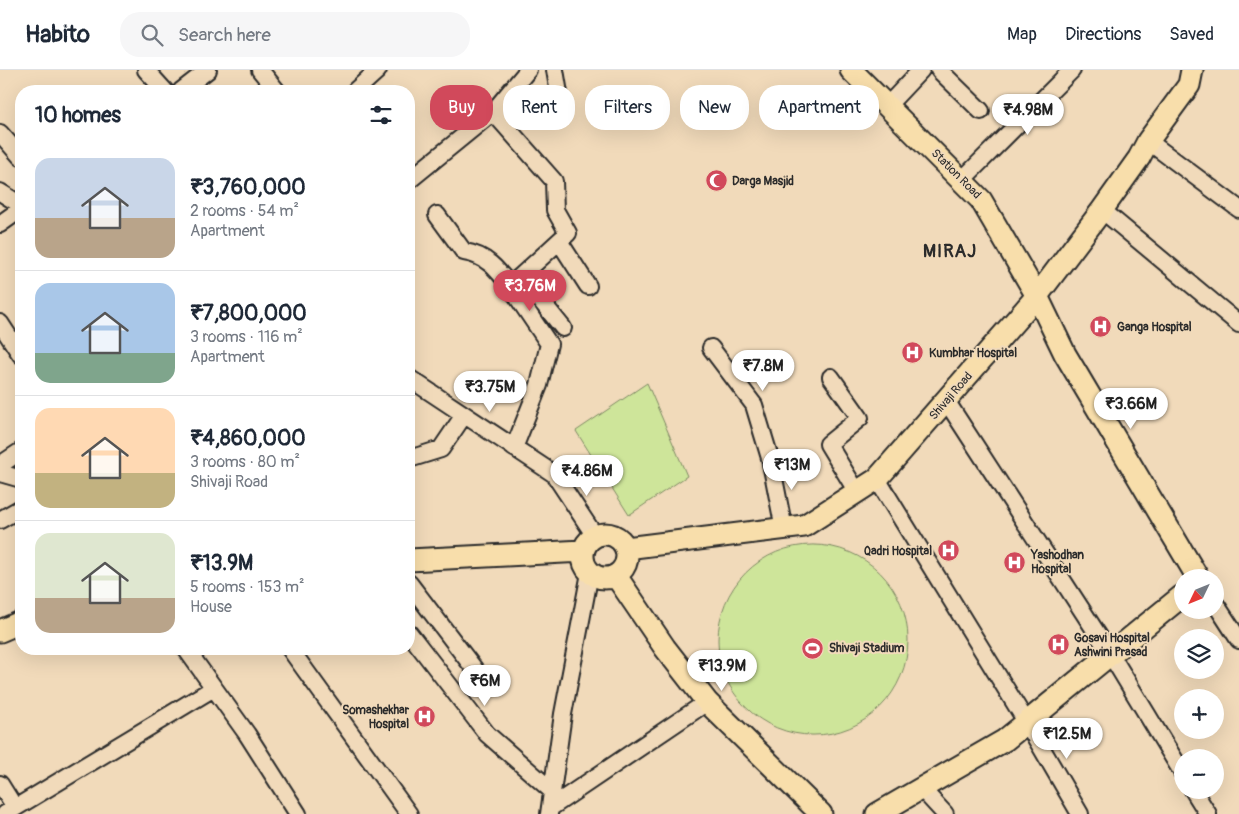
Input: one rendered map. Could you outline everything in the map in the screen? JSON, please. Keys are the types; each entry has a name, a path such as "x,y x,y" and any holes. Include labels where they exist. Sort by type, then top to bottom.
{"main road":[{"name":"Station Road","path":"851,70 982,200 1037,296 1065,354 1193,569"},
{"name":"Shivaji Road","path":"626,548 804,526 877,480 947,402 1037,296 1139,158 1148,141 1189,85 1192,70"},
{"path":"415,559 589,543 613,536 626,548 627,561 625,567 616,576 600,578 590,573 583,563 589,543"},
{"path":"616,576 665,648 707,702 821,814"},
{"path":"877,814 1005,740 1174,603"},
{"path":"0,631 15,625"}],"street":[{"path":"146,70 160,85"},
{"path":"189,85 208,70"},
{"path":"260,70 272,85"},
{"path":"362,85 378,70"},
{"path":"516,281 568,233 555,210 554,181 493,112 528,70"},
{"path":"555,70 558,85"},
{"path":"887,106 921,70"},
{"path":"939,70 981,112"},
{"path":"962,180 1072,70"},
{"path":"415,176 471,130"},
{"path":"0,133 15,150"},
{"path":"1148,141 1239,209"},
{"path":"0,192 15,201"},
{"path":"1102,210 1239,324"},
{"path":"0,224 15,213"},
{"path":"436,215 464,252 473,253 493,264 516,281 563,328"},
{"path":"559,240 588,286"},
{"path":"514,448 539,385 549,344 516,281"},
{"path":"0,323 15,346"},
{"path":"711,348 754,405 770,458 784,529"},
{"path":"831,377 860,418 828,444 857,492"},
{"path":"415,382 554,474 589,543"},
{"path":"947,402 1111,655 1174,759"},
{"path":"415,457 441,449 464,415"},
{"path":"0,466 15,455"},
{"path":"0,473 15,477"},
{"path":"877,480 1027,722 1080,814"},
{"path":"0,520 15,511"},
{"path":"549,811 563,714 590,573"},
{"path":"415,591 480,675"},
{"path":"1224,617 1239,640"},
{"path":"415,640 487,734 552,791"},
{"path":"190,655 247,734 298,814"},
{"path":"294,655 408,814"},
{"path":"0,784 10,811 214,688"},
{"path":"549,811 707,702"},
{"path":"922,788 944,814"},
{"path":"1199,799 1208,814"}],"green space":[{"path":"647,383 687,476 629,515 576,431"},
{"name":"Shivaji Stadium","path":"804,545 822,545 841,549 858,556 880,573 892,587 901,604 908,631 908,649 901,676 892,693 880,707 858,724 841,731 822,735 804,735 785,731 768,724 746,707 734,693 722,668 718,649 718,631 722,612 729,595 746,573 760,561 785,549"}],"place":[{"name":"Darga Masjid","path":"716,181"},
{"name":"Ganga Hospital","path":"1101,327"},
{"name":"Kumbhar Hospital","path":"913,353"},
{"name":"Qadri Hospital","path":"948,551"},
{"name":"Yashodhan Hospital","path":"1015,562"},
{"name":"Gosavi Hospital Ashwini Prasad","path":"1058,645"},
{"name":"Shivaji Stadium","path":"813,648"},
{"name":"Somashekhar Hospital","path":"425,717"}],"district":[{"name":"MIRAJ","path":"950,251"}]}
